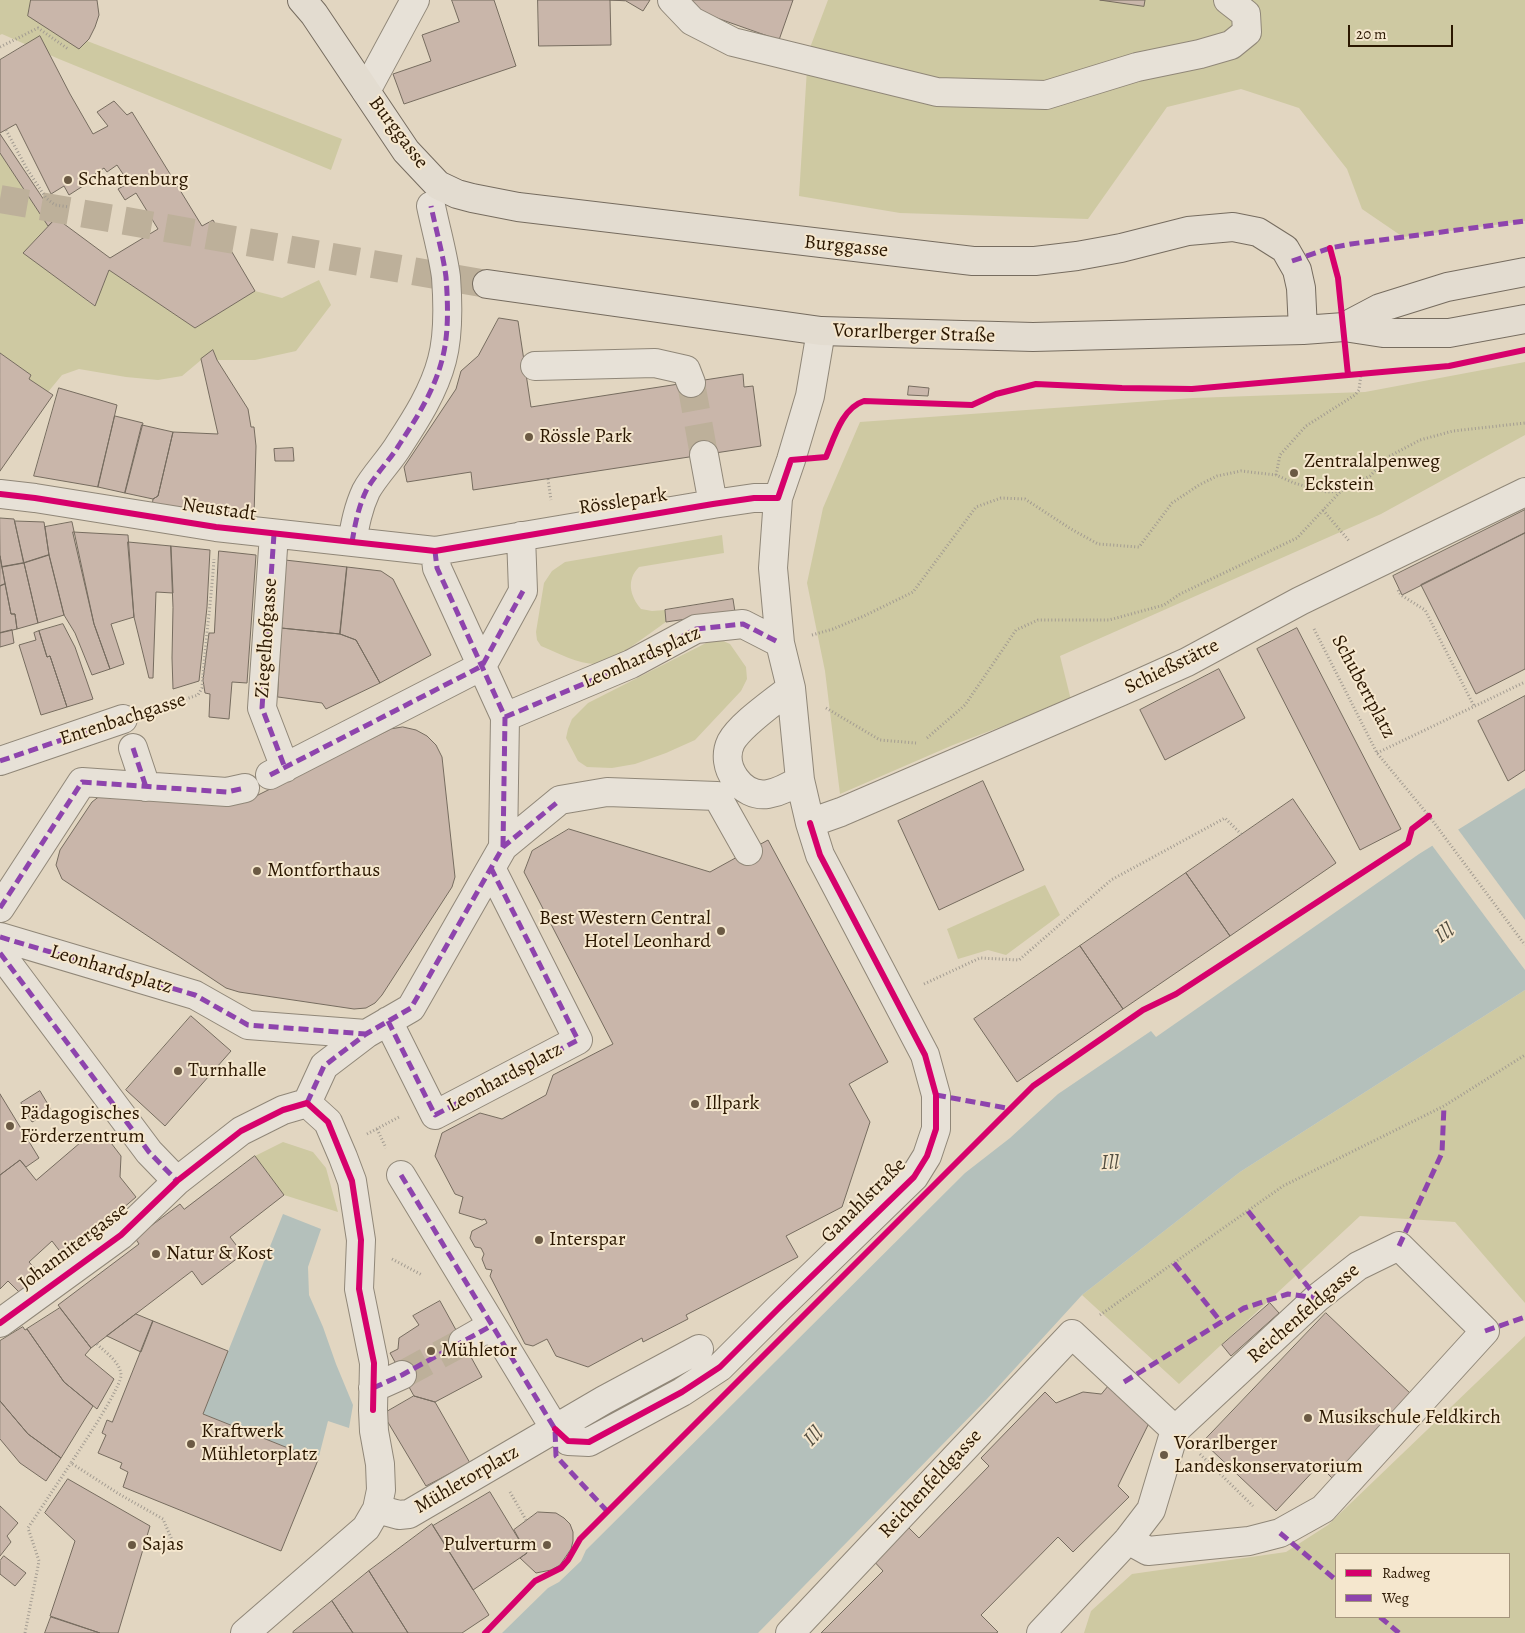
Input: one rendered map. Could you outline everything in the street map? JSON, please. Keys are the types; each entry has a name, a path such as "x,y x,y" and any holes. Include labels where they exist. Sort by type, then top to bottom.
{"main road":[{"name":"Burggasse","path":"302,0 314,14 406,151 438,184 457,194 493,203 800,242 973,261 1035,261 1077,256 1121,248 1188,231 1233,227 1258,232 1284,248 1297,270 1301,288 1303,330"},
{"name":"Vorarlberger Straße","path":"1344,327 1380,308 1447,287 1525,272"},
{"name":"Vorarlberger Straße","path":"487,284 821,331 1033,337 1303,330 1344,327 1383,333 1450,333 1525,318"}],"street":[{"name":"Burggasse","path":"366,91 415,0"},
{"path":"672,0 692,21 733,42 937,92 1046,95 1137,67 1200,54 1231,45 1248,32 1246,14 1228,0"},
{"path":"352,542 356,517 367,491 418,416 432,388 442,361 446,337 446,276 431,206"},
{"path":"748,852 724,785 730,745 736,734 791,688 780,644 773,568 778,498 810,396 821,331"},
{"path":"535,366 655,363 686,370 691,382"},
{"path":"704,455 713,504"},
{"name":"Schießstätte","path":"810,824 1187,662 1300,601 1525,492"},
{"name":"Neustadt","path":"0,494 216,527 434,551"},
{"name":"Rösslepark","path":"434,551 713,504 754,498 778,498"},
{"name":"Ziegelhofgasse","path":"274,534 262,708 278,772 482,666"},
{"path":"482,666 523,591 521,536"},
{"name":"Leonhardsplatz","path":"377,1028 435,1116 578,1040 497,857 504,717 438,568 434,551"},
{"name":"Leonhardsplatz","path":"504,717 631,664 696,629 744,624 780,644"},
{"name":"Ganahlstraße","path":"554,1429 568,1442 589,1442 682,1392 720,1367 914,1176 927,1156 936,1128 936,1094 925,1055 820,855 810,824 800,780 791,688"},
{"name":"Entenbachgasse","path":"0,761 123,720"},
{"path":"132,748 146,787"},
{"path":"724,785 740,785 753,793 767,794 782,790 800,780"},
{"path":"0,908 82,782 227,792 245,788"},
{"name":"Leonhardsplatz","path":"307,1103 324,1066 377,1028 411,1008 497,857 560,800 607,792 724,785"},
{"name":"Leonhardsplatz","path":"0,937 194,995 248,1025 377,1028"},
{"path":"0,953 149,1152 171,1188 241,1132 283,1110 307,1103 328,1122 344,1157 352,1181 361,1240 359,1289 374,1363 374,1432 380,1464 381,1490 377,1509 366,1528 245,1633"},
{"path":"401,1175 554,1429"},
{"name":"Johannitergasse","path":"0,1323 121,1235 171,1188"},
{"name":"Reichenfeldgasse","path":"1128,1540 1148,1551 1249,1541 1280,1533 1323,1509 1485,1331 1399,1246 1358,1266 1317,1298 1175,1430"},
{"path":"463,1342 491,1326"},
{"path":"1041,1633 1128,1540 1151,1510 1175,1430 1072,1334"},
{"name":"Reichenfeldgasse","path":"790,1633 1072,1334"},
{"name":"Mühletorplatz","path":"377,1509 399,1515 410,1514 604,1400 699,1349"},
{"path":"373,1399 402,1375"}],"path":[{"path":"0,47 38,28 68,50"},
{"path":"6,130 27,169 46,198 56,204 69,208"},
{"path":"1276,475 1280,455 1306,426 1355,395 1359,390 1361,374"},
{"path":"791,688 880,740 921,744 965,705 1016,630 1038,620 1109,620 1164,605 1180,594 1297,538 1341,491 1370,476 1388,457 1420,440 1453,431 1525,424"},
{"path":"780,644 833,629 913,592 976,507 1001,498 1025,499 1071,530 1098,544 1139,547 1172,503 1199,485 1217,476 1242,471 1276,475 1294,483 1327,492 1341,491"},
{"path":"1323,510 1377,564 1401,595 1425,610 1474,706"},
{"path":"1377,753 1432,820 1525,945"},
{"path":"896,1000 938,976 980,958 1019,960 1111,880 1225,818 1242,835"},
{"path":"1072,1334 1283,1186 1444,1106 1525,1055"},
{"path":"376,1129 381,1138"},
{"path":"361,1240 407,1268 423,1275 446,1276 460,1273"},
{"path":"25,1633 39,1561 28,1528 71,1463 122,1376 118,1364 97,1344"},
{"path":"1175,1430 1280,1533"},
{"path":"71,1463 119,1494 163,1519 175,1547"}],"shaded area":[{"path":"0,0 31,0 28,16 69,34 342,139 331,170 2,34 0,35"},
{"path":"828,0 1525,0 1525,221 1403,237 1362,209 1347,169 1299,108 1241,89 1167,107 1088,219 900,213 799,196 808,53"},
{"path":"0,153 48,226 24,253 94,306 109,270 195,328 255,291 282,298 319,280 331,305 296,351 255,360 217,360 213,350 182,376 158,380 79,369 62,375 48,392 29,379 31,375 0,353"},
{"path":"1525,362 1525,435 1381,514 1060,656 1071,700 953,745 840,794 825,671 807,583 823,508 860,422 1193,398 1365,392"},
{"path":"722,535 724,553 639,567 632,577 631,583 634,599 641,609 652,611 665,610 666,622 612,658 596,664 589,664 568,658 541,646 537,640 536,632 544,583 552,571 565,562"},
{"path":"719,639 730,644 746,667 747,679 741,691 695,740 635,764 612,768 587,767 578,761 566,738 572,719 588,703 706,643"},
{"path":"1045,885 1060,915 1006,955 988,950 958,959 947,929"},
{"path":"1525,990 1525,1303 1455,1222 1360,1216 1179,1384 1082,1295 1240,1172"},
{"path":"283,1142 313,1152 326,1168 338,1212 284,1195 255,1156"},
{"path":"1525,1336 1525,1633 1084,1633 1091,1611 1132,1574 1286,1552 1328,1525"}],"water":[{"name":"Ill","path":"1525,788 1525,990 1240,1172 1082,1295 986,1400 758,1633 502,1633 548,1588 559,1582 581,1561 586,1550 965,1173 1010,1138 1058,1094 1151,1031 1156,1037 1419,854"},
{"path":"283,1214 321,1229 308,1267 309,1295 353,1405 349,1428 328,1421 318,1460 203,1414"}],"pier":[{"path":"1457,828 1525,920 1525,970 1431,844"}],"building":[{"path":"31,0 97,0 99,15 89,39 79,49 28,16"},
{"path":"452,0 494,0 516,66 404,104 393,74 431,61 422,35 459,22"},
{"path":"538,0 610,0 611,45 539,46"},
{"path":"610,0 650,0 643,11 626,1"},
{"path":"686,0 793,0 779,40 683,6"},
{"path":"1100,0 1145,0 1144,6"},
{"name":"Schattenburg","path":"40,36 93,134 108,126 97,112 114,101 127,115 132,112 202,226 213,220 255,291 195,328 109,270 95,306 23,253 56,218 110,258 158,229 136,193 125,200 118,189 129,183 117,165 107,172 104,168 95,174 97,177 69,195 64,186 51,194 16,124 0,133 0,60"},
{"path":"0,134 56,218 48,226 0,153"},
{"path":"499,318 518,321 531,407 743,374 744,387 753,386 761,446 473,490 471,472 407,482 404,467 456,389 461,371 478,356"},
{"path":"213,350 217,360 248,409 251,427 254,427 256,446 254,516 152,506 153,499 158,496 173,432 218,434 201,359"},
{"path":"0,353 31,375 29,379 53,395 0,471"},
{"path":"909,386 929,388 928,396 908,395"},
{"path":"59,388 117,405 98,487 34,476"},
{"path":"115,416 143,423 125,493 98,487"},
{"path":"142,425 173,432 158,496 153,499 125,493"},
{"path":"293,448 294,461 275,461 274,449"},
{"path":"1525,510 1525,533 1402,595 1393,576"},
{"path":"0,518 14,519 24,563 2,567 0,556"},
{"path":"15,521 44,522 49,555 24,563"},
{"path":"72,522 94,624 110,669 92,675 75,633 64,615 49,555 45,527"},
{"path":"73,532 128,535 134,617 111,624 124,664 110,669 94,624"},
{"path":"1525,533 1525,669 1476,694 1421,585"},
{"path":"128,542 171,546 173,593 156,592 153,678 149,678 134,617"},
{"path":"171,546 210,550 207,607 199,681 173,689 173,608"},
{"path":"219,551 256,555 247,683 232,682 229,719 209,717 210,694 205,693 203,680 209,633 214,633"},
{"path":"49,555 64,615 38,623 24,563"},
{"path":"0,556 5,584 0,586"},
{"path":"285,560 347,567 340,634 281,628"},
{"path":"24,563 38,623 17,629 15,614 11,614 2,567"},
{"path":"347,567 381,571 393,579 431,655 380,683 356,640 340,634"},
{"path":"5,584 11,614 15,614 17,629 0,633 0,586"},
{"path":"733,599 735,612 666,622 665,610"},
{"path":"63,624 75,647 93,699 67,707 50,656 47,657 39,631"},
{"path":"281,628 340,634 356,640 380,683 326,709 322,703 278,697"},
{"path":"1297,628 1401,829 1360,850 1257,649"},
{"path":"12,630 14,643 0,647 0,633"},
{"path":"39,631 47,657 50,656 67,707 41,715 19,645 36,640 34,633"},
{"path":"1219,669 1245,718 1165,760 1140,710"},
{"path":"1525,696 1525,770 1508,781 1478,721"},
{"name":"Montforthaus","path":"403,727 416,730 427,736 436,745 442,757 455,877 452,887 382,995 375,1003 366,1008 354,1009 239,992 226,988 62,879 56,865 60,850 92,802 101,795 250,799 391,729"},
{"path":"983,781 1024,870 939,910 898,821"},
{"path":"1293,799 1336,863 1230,936 1186,873"},
{"name":"Illpark","path":"569,829 710,872 768,840 888,1062 849,1084 870,1122 842,1207 786,1236 798,1257 686,1315 688,1319 643,1342 642,1338 588,1367 556,1356 547,1339 533,1346 525,1344 490,1276 492,1270 486,1269 482,1259 484,1254 481,1248 475,1247 470,1238 472,1231 487,1223 485,1219 482,1220 459,1213 463,1197 455,1194 435,1156 442,1133 480,1113 502,1119 546,1095 553,1075 613,1044 524,872 532,851"},
{"path":"1186,873 1230,936 1123,1009 1080,946"},
{"path":"1080,946 1123,1009 1017,1082 974,1019"},
{"name":"Turnhalle","path":"191,1016 231,1051 165,1126 126,1090"},
{"path":"40,1091 52,1111 32,1122 21,1103"},
{"name":"Pädagogisches Förderzentrum","path":"0,1094 39,1158 26,1167 20,1160 0,1175"},
{"path":"85,1139 108,1139 121,1156 120,1177 136,1197 65,1258 52,1241 29,1262 40,1274 19,1292 8,1281 0,1289 0,1175 20,1160 36,1180"},
{"path":"255,1156 284,1195 230,1237 243,1254 202,1285 192,1271 91,1348 58,1305 139,1244 135,1238 180,1204 184,1209"},
{"name":"Mühletor","path":"440,1301 482,1377 435,1402 414,1396 390,1353 398,1349 399,1338 419,1325 413,1316"},
{"path":"1270,1303 1279,1313 1231,1356 1222,1345"},
{"path":"60,1308 91,1348 85,1355 114,1379 97,1409 64,1382 27,1329"},
{"name":"Musikschule Feldkirch","path":"1326,1313 1412,1395 1332,1478 1319,1465 1276,1511 1203,1442"},
{"path":"136,1314 153,1321 141,1352 107,1336"},
{"name":"Kraftwerk Mühletorplatz","path":"153,1321 228,1351 203,1414 318,1460 281,1551 123,1487 128,1472 120,1468 122,1463 98,1453 106,1435 102,1433 107,1420 112,1422"},
{"path":"23,1327 25,1330 27,1329 64,1382 93,1406 61,1458 28,1434 0,1401 0,1341"},
{"path":"1112,1382 1151,1419 1118,1486 1129,1497 1073,1552 1058,1537 981,1615 998,1632 821,1633 883,1571 871,1558 905,1524 919,1538 989,1466 981,1458 1045,1392 1056,1403 1083,1392 1101,1394"},
{"path":"414,1396 435,1402 470,1463 426,1486 383,1414"},
{"path":"0,1401 28,1434 61,1458 46,1481 20,1463 0,1439"},
{"path":"68,1479 150,1526 118,1633 100,1633 50,1616 75,1541 45,1513"},
{"path":"490,1492 527,1553 473,1590 433,1526"},
{"path":"0,1506 18,1523 7,1536 11,1542 0,1556"},
{"name":"Pulverturm","path":"538,1512 556,1513 564,1518 570,1524 573,1532 573,1541 571,1549 560,1565 551,1570 536,1573 520,1558 527,1553 514,1530"},
{"path":"432,1524 489,1615 462,1633 408,1633 369,1571"},
{"path":"4,1556 26,1573 15,1586 0,1574 0,1561"},
{"path":"369,1571 408,1633 353,1633 332,1601"},
{"path":"332,1601 353,1633 293,1633 293,1632"},
{"path":"51,1617 100,1633 45,1633"}],"tunnel":[{"path":"0,199 487,284"},
{"path":"691,383 704,455"},
{"path":"402,1375 463,1342"}],"marked path":[{"path":"352,542 359,510 366,491 418,415 434,383 442,360 447,329 446,277 431,206"},
{"path":"1292,261 1330,248 1351,244 1525,221"},
{"path":"274,534 262,708 285,768"},
{"path":"435,551 437,568 505,717 503,847"},
{"path":"270,775 482,666 523,591"},
{"path":"505,717 631,664 696,629 743,624 780,643"},
{"path":"0,761 123,719"},
{"path":"133,748 146,787"},
{"path":"0,908 82,782 227,792 245,788"},
{"path":"307,1103 324,1066 366,1034 411,1008 503,847 560,800"},
{"path":"388,1021 435,1115 578,1040 491,868"},
{"path":"0,937 195,995 248,1025 366,1034"},
{"path":"0,953 149,1152 177,1181"},
{"path":"936,1095 1012,1109"},
{"path":"1399,1246 1442,1153 1444,1106"},
{"path":"401,1175 555,1429 556,1456 607,1511"},
{"path":"1248,1211 1317,1298"},
{"path":"1174,1263 1221,1322"},
{"path":"1124,1382 1244,1308 1288,1294 1317,1298"},
{"path":"1485,1331 1525,1317"},
{"path":"373,1388 402,1375 491,1326"},
{"path":"1280,1533 1335,1579"},
{"path":"1381,1618 1399,1633"}],"cycle path":[{"path":"1330,248 1338,278 1348,375"},
{"path":"0,494 216,527 435,551 713,504 754,498 778,498 791,460 826,457 844,417 856,405 864,401 972,405 996,394 1036,384 1192,389 1449,366 1525,350"},
{"path":"485,1633 535,1581 561,1568 580,1539 1033,1086 1143,1010 1176,994 1408,843 1412,829 1429,816"},
{"path":"555,1429 568,1441 589,1442 682,1392 720,1367 914,1177 927,1156 936,1129 936,1095 925,1055 820,855 810,823"},
{"path":"0,1323 121,1235 177,1181 241,1131 283,1110 307,1103 328,1122 352,1181 361,1240 359,1289 374,1363 373,1410"}],"place":[{"name":"Schattenburg","path":"68,180"},
{"name":"Rössle Park","path":"529,437"},
{"name":"Zentralalpenweg Eckstein","path":"1294,473"},
{"name":"Montforthaus","path":"257,871"},
{"name":"Best Western Central Hotel Leonhard","path":"721,931"},
{"name":"Turnhalle","path":"178,1071"},
{"name":"Illpark","path":"695,1104"},
{"name":"Pädagogisches Förderzentrum","path":"10,1126"},
{"name":"Interspar","path":"539,1240"},
{"name":"Natur & Kost","path":"156,1254"},
{"name":"Mühletor","path":"431,1351"},
{"name":"Musikschule Feldkirch","path":"1308,1418"},
{"name":"Kraftwerk Mühletorplatz","path":"191,1444"},
{"name":"Vorarlberger Landeskonservatorium","path":"1164,1455"},
{"name":"Sajas","path":"132,1545"},
{"name":"Pulverturm","path":"547,1545"}]}
